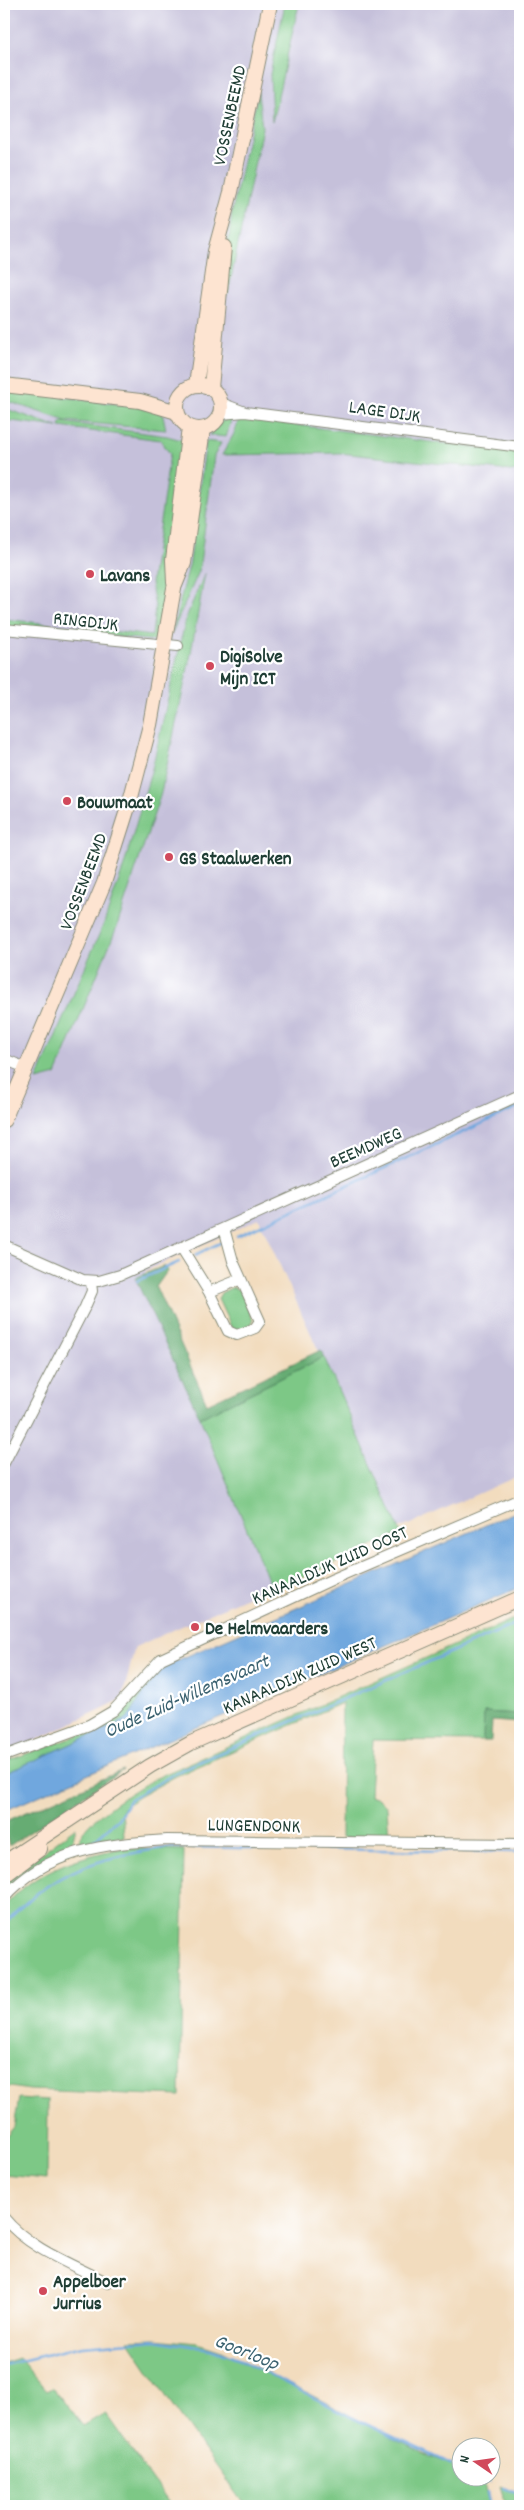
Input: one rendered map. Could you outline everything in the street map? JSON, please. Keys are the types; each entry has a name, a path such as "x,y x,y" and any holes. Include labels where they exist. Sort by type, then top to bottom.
{"main road":[{"name":"VOSSENBEEMD","path":"196,385 215,251 221,233 270,4"},
{"name":"VOSSENBEEMD","path":"211,388 224,250 221,233"},
{"path":"196,385 211,388 219,396 221,408 212,426 203,429 188,427 180,419 178,405 188,388 196,385"},
{"path":"4,386 178,405"},
{"name":"VOSSENBEEMD","path":"4,1120 104,883 130,801 171,646 174,588 173,560 188,427"},
{"name":"VOSSENBEEMD","path":"174,588 184,563 203,429"},
{"name":"KANAALDIJK ZUID WEST","path":"4,1863 150,1766 206,1736 520,1598"},
{"name":"KANAALDIJK ZUID WEST","path":"4,1876 77,1822 101,1800"}],"street":[{"name":"LAGE DIJK","path":"221,408 520,447"},
{"name":"RINGDIJK","path":"4,628 171,646"},
{"path":"4,1060 26,1068"},
{"name":"BEEMDWEG","path":"91,1282 120,1275 520,1095"},
{"path":"181,1247 209,1292 228,1331 237,1335 255,1328 260,1320 233,1261 224,1228"},
{"path":"4,1245 91,1282 92,1291 4,1463"},
{"path":"209,1292 241,1279"},
{"name":"KANAALDIJK ZUID OOST","path":"4,1756 89,1725 113,1711 161,1659 333,1579 520,1499"},
{"name":"LUNGENDONK","path":"4,1898 30,1874 74,1852 108,1844 166,1840 520,1844"},
{"path":"4,2218 14,2230 36,2244 108,2283"}],"shaded area":[{"path":"4,4 520,4 520,1475 135,1647 122,1699 4,1756","holes":["259,1219 320,1354 204,1411 145,1271"]}],"green space":[{"path":"285,4 299,4 272,122 270,74"},
{"path":"258,92 262,128 228,293 222,298 232,212"},
{"path":"4,389 162,410 166,430 66,421 4,400"},
{"path":"4,408 52,425 58,427 4,420"},
{"path":"232,418 226,437 209,435 222,421"},
{"path":"239,418 520,453 520,472 340,453 222,455 235,432"},
{"path":"61,422 167,436 185,441 160,641 4,626 4,619 152,636 155,607 151,583 170,454 161,440 60,427"},
{"path":"206,441 221,443 214,456 199,571 172,633 190,562"},
{"path":"205,573 190,658 161,793 116,929 56,1075 37,1080 104,923 123,869 153,765 186,618"},
{"path":"164,1266 168,1270 156,1287 207,1404 321,1350 324,1357 200,1418 135,1278"},
{"path":"233,1287 241,1291 253,1320 251,1327 239,1333 232,1329 218,1299 221,1293"},
{"path":"324,1357 401,1533 273,1591 200,1418"},
{"path":"309,1603 322,1632 160,1668 127,1719 4,1774 4,1762 95,1728 121,1712 156,1666 164,1667"},
{"path":"520,1616 520,1714 484,1712 483,1741 373,1740 370,1796 379,1799 387,1807 389,1838 341,1838 342,1703 176,1776 138,1797 122,1809 124,1837 104,1838 84,1843 79,1840 83,1832 101,1814 154,1779"},
{"path":"484,1712 520,1714 520,1723 492,1721 491,1741 483,1741"},
{"path":"123,1770 9,1846 6,1835 4,1835 4,1822"},
{"path":"76,1827 70,1850 4,1894 4,1881"},
{"path":"123,1848 184,1850 180,2096 29,2090 4,2086 4,1907 29,1883 43,1874 73,1861"},
{"path":"19,2098 48,2100 47,2179 4,2175 4,2139 14,2127"},
{"path":"155,2339 197,2343 219,2350 313,2396 424,2454 452,2465 452,2488 485,2488 490,2506 245,2506 128,2340"},
{"path":"19,2358 47,2391 53,2388 83,2426 105,2413 171,2506 4,2506 4,2363"},
{"path":"502,2487 520,2494 520,2506 506,2506 501,2488"}],"water":[{"name":"Oude Zuid-Willemsvaart","path":"520,1510 520,1587 4,1811 4,1774 127,1719 160,1668"}],"waterway":[{"path":"237,1236 520,1106"},
{"path":"195,1255 222,1242"},
{"path":"137,1281 179,1262"},
{"path":"93,1841 118,1819 130,1799 183,1769 520,1622"},
{"path":"4,1925 40,1891 78,1869 121,1856 170,1847 520,1852"},
{"name":"Goorloop","path":"4,2365 82,2346 155,2340 210,2349 241,2360 351,2417 452,2464"},
{"name":"Goorloop","path":"503,2488 520,2494"},
{"path":"487,2492 490,2506"}],"place":[{"name":"Lavans","path":"90,574"},
{"name":"DigiSolve Mijn ICT","path":"210,666"},
{"name":"Bouwmaat","path":"67,801"},
{"name":"GS Staalwerken","path":"169,857"},
{"name":"De Helmvaarders","path":"195,1627"},
{"name":"Appelboer Jurrius","path":"43,2291"}]}
